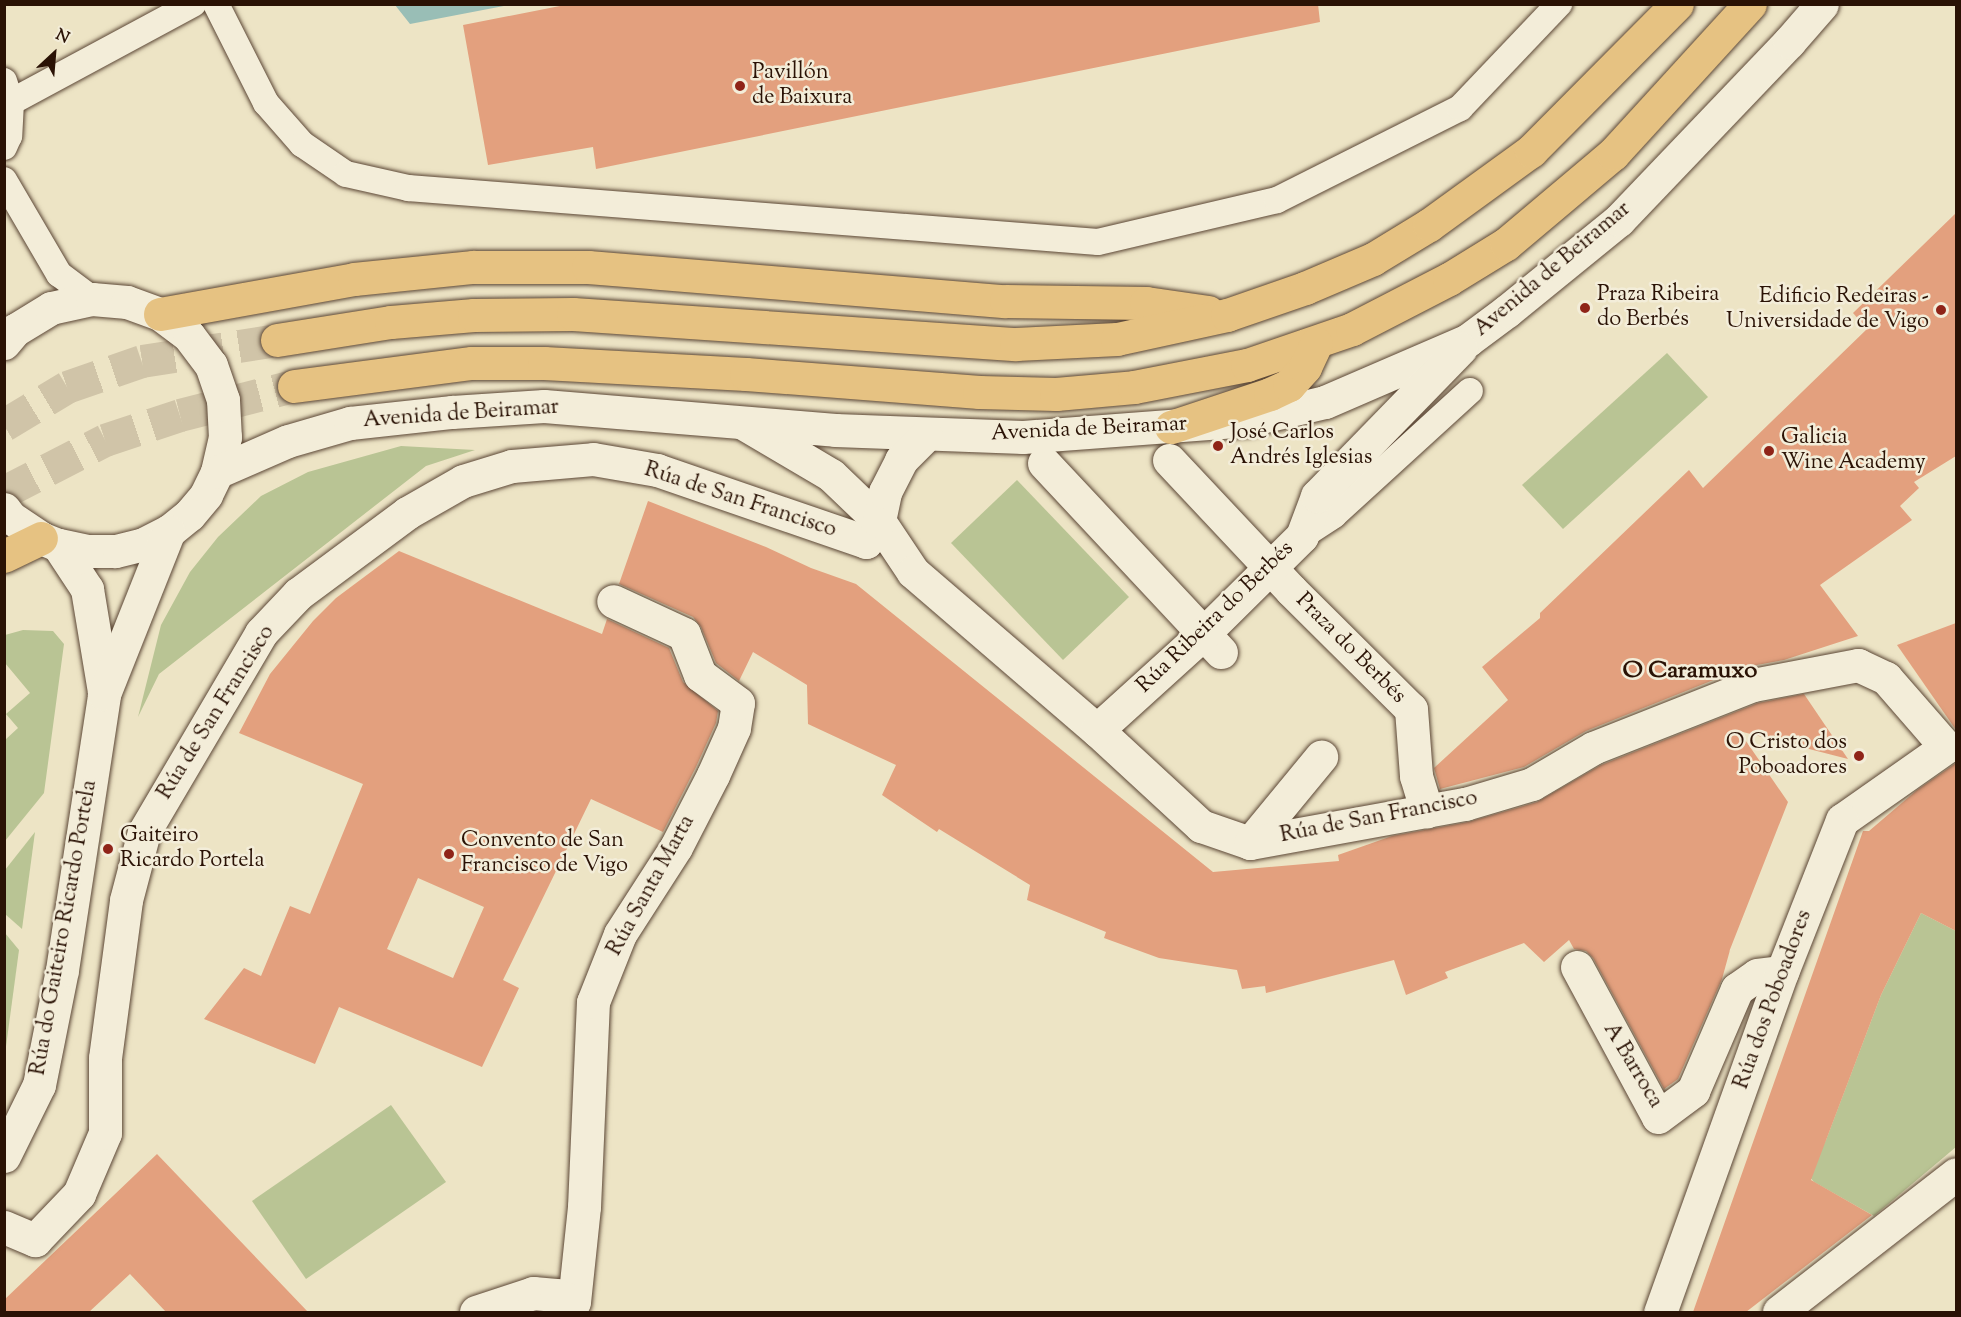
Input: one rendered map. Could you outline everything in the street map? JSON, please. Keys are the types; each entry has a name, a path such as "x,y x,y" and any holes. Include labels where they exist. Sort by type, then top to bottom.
{"main road":[{"path":"277,340 391,322 438,318 573,314 1016,344 1117,339 1227,315 1305,288 1373,259 1429,225 1531,151 1677,4"},
{"name":"Avenida de Beiramar","path":"294,386 472,363 544,363 746,374 979,392 1056,394 1134,387 1195,377 1247,364 1316,343 1352,329 1449,279 1506,244 1613,154 1750,4"},
{"path":"160,314 354,279 485,267 588,267 1006,301 1146,303 1227,315"},
{"path":"1171,427 1270,394 1289,385 1305,367 1316,343"},
{"path":"4,556 49,542"}],"street":[{"name":"Avenida de Beiramar","path":"217,472 288,441 350,423 452,412 544,406 743,423 926,435 1023,437 1248,420 1325,402 1468,340 1619,220 1790,42 1822,4"},
{"path":"4,343 15,330 51,308 92,299 127,302 160,314 189,336 211,366 223,400 225,437 217,472 206,495 189,515 169,531 144,544 115,551 87,551 49,542 10,517 4,509"},
{"name":"Rúa Ribeira do Berbés","path":"1097,730 1212,643 1270,568 1302,537 1317,496 1468,340"},
{"name":"Rúa de San Francisco","path":"743,423 831,475 879,521 913,572 1097,730 1201,826 1250,843 1465,804 1532,784 1593,748 1753,685 1858,665 1886,678 1951,742"},
{"path":"879,521 885,492 901,460 926,435"},
{"name":"Rúa de San Francisco","path":"4,1227 35,1240 79,1194 105,1133 105,1058 126,900 144,832 261,633 298,594 408,513 463,481 512,466 593,459 657,470 866,542 879,521"},
{"name":"Praza do Berbés","path":"1169,460 1270,568 1411,709 1416,776 1427,811"},
{"path":"1044,462 1212,643"},
{"name":"Rúa do Gaiteiro Ricardo Portela","path":"4,1156 39,1085 62,970 104,694 169,531"},
{"name":"Rúa do Gaiteiro Ricardo Portela","path":"49,542 87,589 104,694"},
{"name":"Rúa Santa Marta","path":"578,1307 593,1002 620,934 676,848 713,775 734,729 738,703 700,675 684,634 613,601"},
{"name":"Rúa dos Poboadores","path":"1660,1312 1782,972 1842,820 1951,742"},
{"path":"1250,843 1321,757"},
{"name":"A Barroca","path":"1577,967 1658,1117 1694,1091 1737,989 1757,975 1782,972"},
{"path":"1779,1312 1956,1174"},
{"path":"476,1312 533,1293 556,1295 578,1307"}],"lane":[{"path":"4,147 9,136 8,92 193,4"},
{"path":"216,4 266,103 302,144 346,174 408,188 1098,242 1277,200 1460,108 1559,4"},
{"path":"4,180 58,274 92,299"},
{"path":"1302,537 1334,515 1470,391"}],"green space":[{"path":"1667,353 1708,397 1563,529 1522,485"},
{"path":"401,446 475,450 426,466 159,674 138,717 161,625 190,572 218,537 261,496 308,472"},
{"path":"1017,480 1129,597 1063,660 951,543"},
{"path":"23,630 53,631 64,644 44,793 5,841 5,740 18,728 6,714 30,693 5,663 5,635"},
{"path":"35,832 22,929 5,914 5,870"},
{"path":"1921,913 1956,931 1956,1147 1874,1216 1814,1182 1808,1175 1826,1140 1881,995"},
{"path":"5,933 19,950 5,1054"},
{"path":"391,1105 446,1182 306,1279 252,1201"}],"water":[{"path":"395,5 509,5 410,24"}],"building":[{"name":"Pavillón de Baixura","path":"570,4 1318,4 1320,22 596,169 593,147 488,165 463,25"},
{"path":"1956,213 1956,456 1914,482 1919,488 1900,506 1912,520 1820,585 1858,636 1784,660 1746,667 1586,731 1524,767 1440,789 1434,768 1508,700 1482,667 1540,618 1540,613 1689,470 1703,488 1867,329 1853,313"},
{"path":"648,501 766,547 811,568 856,584 1213,872 1339,861 1338,855 1392,836 1468,822 1537,802 1601,765 1758,703 1804,694 1848,759 1739,731 1788,802 1729,952 1730,950 1722,979 1678,1079 1664,1089 1593,958 1586,951 1574,949 1569,940 1544,962 1524,943 1445,972 1448,978 1406,995 1394,960 1266,993 1265,986 1242,989 1237,970 1159,958 1104,938 1106,932 1027,900 1030,885 939,829 937,832 882,795 896,765 808,724 807,685 753,652 739,681 716,663 701,627 693,617 619,584"},
{"path":"399,551 602,634 607,619 669,648 683,682 718,711 716,723 696,767 663,832 591,799 503,980 519,988 482,1067 339,1007 315,1064 204,1019 244,968 261,976 290,906 310,914 363,784 239,733 270,674 313,621 336,598","holes":["418,878 484,907 453,978 387,949"]},
{"path":"1956,623 1956,730 1897,645"},
{"path":"1956,763 1956,931 1921,913 1881,995 1811,1180 1872,1215 1746,1312 1693,1312 1863,831 1869,831 1917,790"},
{"path":"157,1154 308,1312 166,1312 130,1274 89,1312 4,1312 4,1300"}],"tunnel":[{"path":"4,425 67,387 142,361 277,340"},
{"path":"4,492 105,440 180,415 294,386"}],"place":[{"name":"Pavillón de Baixura","path":"740,86"},
{"name":"Praza Ribeira do Berbés","path":"1585,308"},
{"name":"Edificio Redeiras - Universidade de Vigo","path":"1941,310"},
{"name":"José Carlos Andrés Iglesias","path":"1218,446"},
{"name":"Galicia Wine Academy","path":"1769,451"},
{"name":"O Cristo dos Poboadores","path":"1859,756"},
{"name":"Gaiteiro Ricardo Portela","path":"108,849"},
{"name":"Convento de San Francisco de Vigo","path":"449,854"}],"district":[{"name":"O Caramuxo","path":"1690,672"}]}
